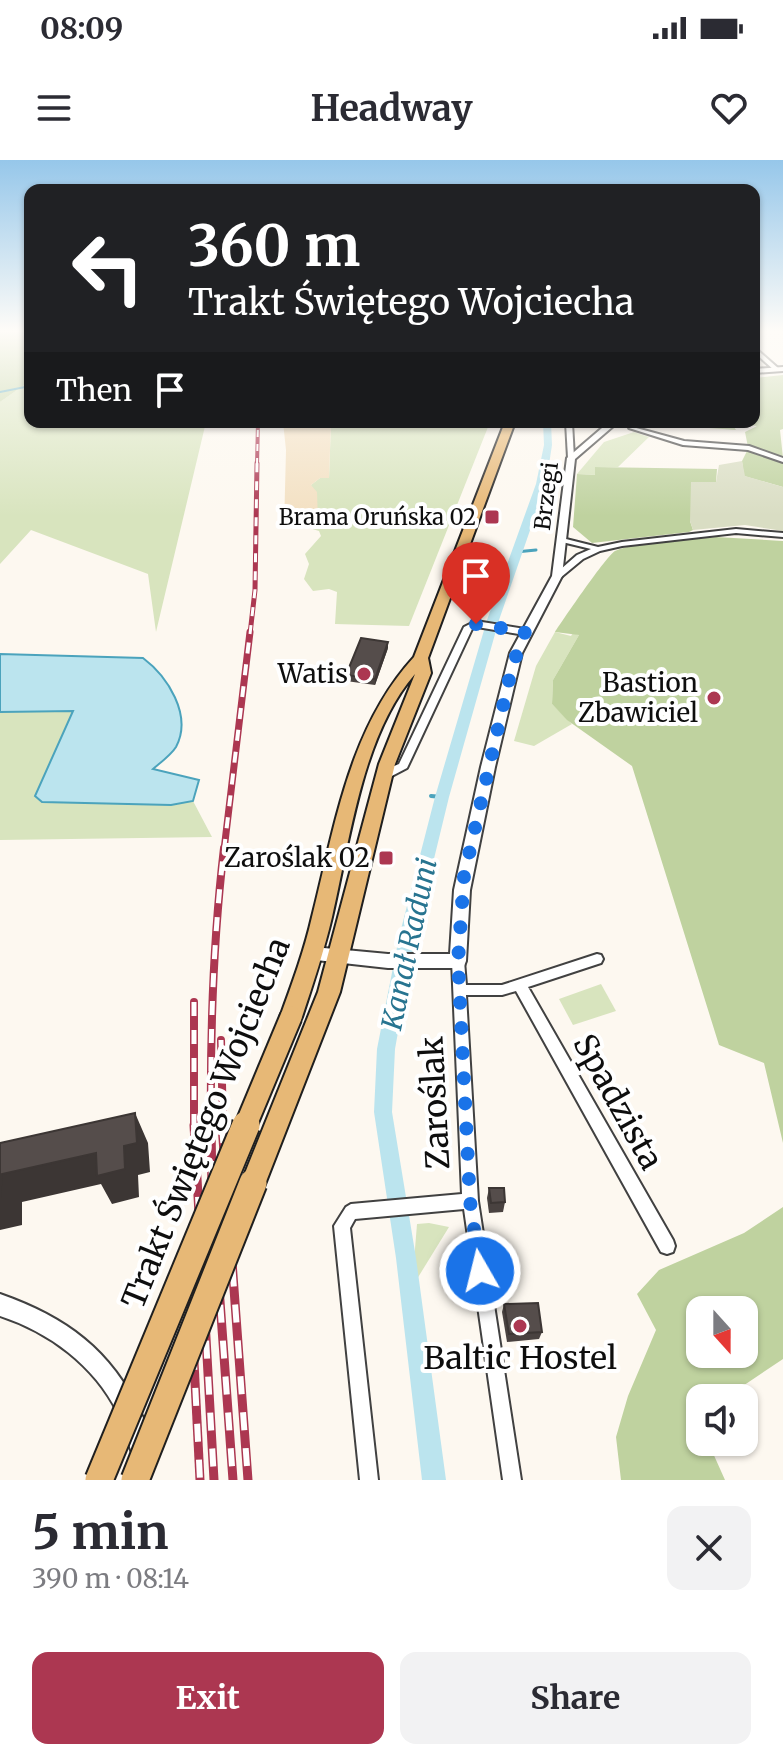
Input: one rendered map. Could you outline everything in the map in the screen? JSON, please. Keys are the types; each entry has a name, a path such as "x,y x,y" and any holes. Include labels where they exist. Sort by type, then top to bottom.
{"main road":[{"name":"Trakt Świętego Wojciecha","path":"135,1480 340,956 398,729 423,673 421,658 508,428"},
{"name":"Trakt Świętego Wojciecha","path":"99,1480 291,1017 313,954 361,766 372,735 405,671 421,658"}],"street":[{"name":"Brzegi","path":"557,576 571,458 569,428"},
{"path":"571,458 606,428"},
{"path":"634,428 683,443 749,448 783,460"},
{"path":"557,576 572,562 598,549 736,531 783,535"},
{"path":"561,539 598,549"},
{"name":"Zaroślak","path":"512,1480 470,1201 458,961 464,876 512,667 525,632 557,576"},
{"path":"384,775 403,766 468,627 480,625 525,632"},
{"path":"313,954 374,960 458,961"},
{"path":"459,990 502,990 597,959"},
{"name":"Spadzista","path":"520,985 667,1246"},
{"path":"369,1480 342,1226 351,1212 470,1201"},
{"path":"0,1305 41,1321 69,1337 108,1376 127,1405 139,1437 148,1480"}],"green space":[{"path":"0,394 12,394 0,402"},
{"path":"12,394 24,394 24,428 205,428 156,632 148,574 31,530 0,564 0,402"},
{"path":"760,394 783,394 783,429 780,430 783,458 748,447 745,432 760,428"},
{"path":"331,428 488,428 409,626 335,624 337,592 329,589 313,591 304,579 309,564 305,554 321,536 319,531 306,527 317,522 311,485 320,478 329,478"},
{"path":"634,432 649,437 618,467 596,467 596,475 577,474 604,442"},
{"path":"748,449 783,462 783,487 744,476 742,461"},
{"path":"742,461 745,476 783,487 783,531 745,525 693,530 690,521 691,482 716,482 719,465"},
{"path":"595,467 717,469 716,482 690,521 693,530 592,543 573,527 577,474 595,475"},
{"path":"716,537 783,541 783,1143 764,1063 719,1045 632,766 567,720 552,704 553,680 579,635 555,632 610,555 636,545"},
{"path":"555,632 579,635 553,680 552,704 572,724 534,746 514,741 536,666"},
{"path":"73,710 35,796 42,802 171,805 193,801 212,837 0,840 0,712"},
{"path":"601,984 616,1011 573,1025 559,999"},
{"path":"783,1207 783,1359 746,1384 686,1384 686,1456 714,1456 725,1480 621,1480 616,1437 628,1396 656,1330 637,1294 659,1270 744,1233"},
{"path":"417,1224 449,1227 417,1279 414,1261"}],"sand":[{"path":"284,428 331,428 329,478 320,478 311,485 317,492 318,522 284,529"}],"water":[{"path":"0,654 143,658 161,675 175,697 181,722 176,747 153,769 199,780 193,801 171,805 42,802 35,796 73,711 0,712"}],"building":[{"path":"361,638 388,642 375,679 346,675"},
{"path":"135,1113 137,1143 124,1146 125,1169 97,1176 96,1153 2,1174 0,1198 0,1143"},
{"path":"489,1188 504,1188 505,1202 491,1203"},
{"name":"Baltic Hostel","path":"538,1303 542,1332 509,1334 504,1304"}],"waterway":[{"name":"Kanał Raduni","path":"434,1480 406,1258 383,1112 386,1049 407,937 442,797 493,620 541,484 548,445 547,428"},
{"path":"516,552 536,550"},
{"path":"431,796 442,797"}],"railway":[{"path":"257,465 258,428"},
{"path":"250,634 255,590 257,463"},
{"path":"224,850 250,632"},
{"path":"211,1125 213,988 224,848"},
{"path":"194,1002 194,1125"},
{"path":"221,1040 223,1127"},
{"path":"194,1125 214,1480"},
{"path":"211,1125 212,1191 233,1480"},
{"path":"222,1125 248,1480"},
{"path":"188,1244 200,1480"}],"place":[{"name":"Brama Oruńska 02","path":"492,517"},
{"name":"Watis","path":"364,674"},
{"name":"Bastion Zbawiciel","path":"714,698"},
{"name":"Zaroślak 02","path":"386,858"},
{"name":"Baltic Hostel","path":"520,1326"}],"route":[{"path":"476,624 525,632 512,667 462,890 458,971 470,1201 480,1271"}]}
